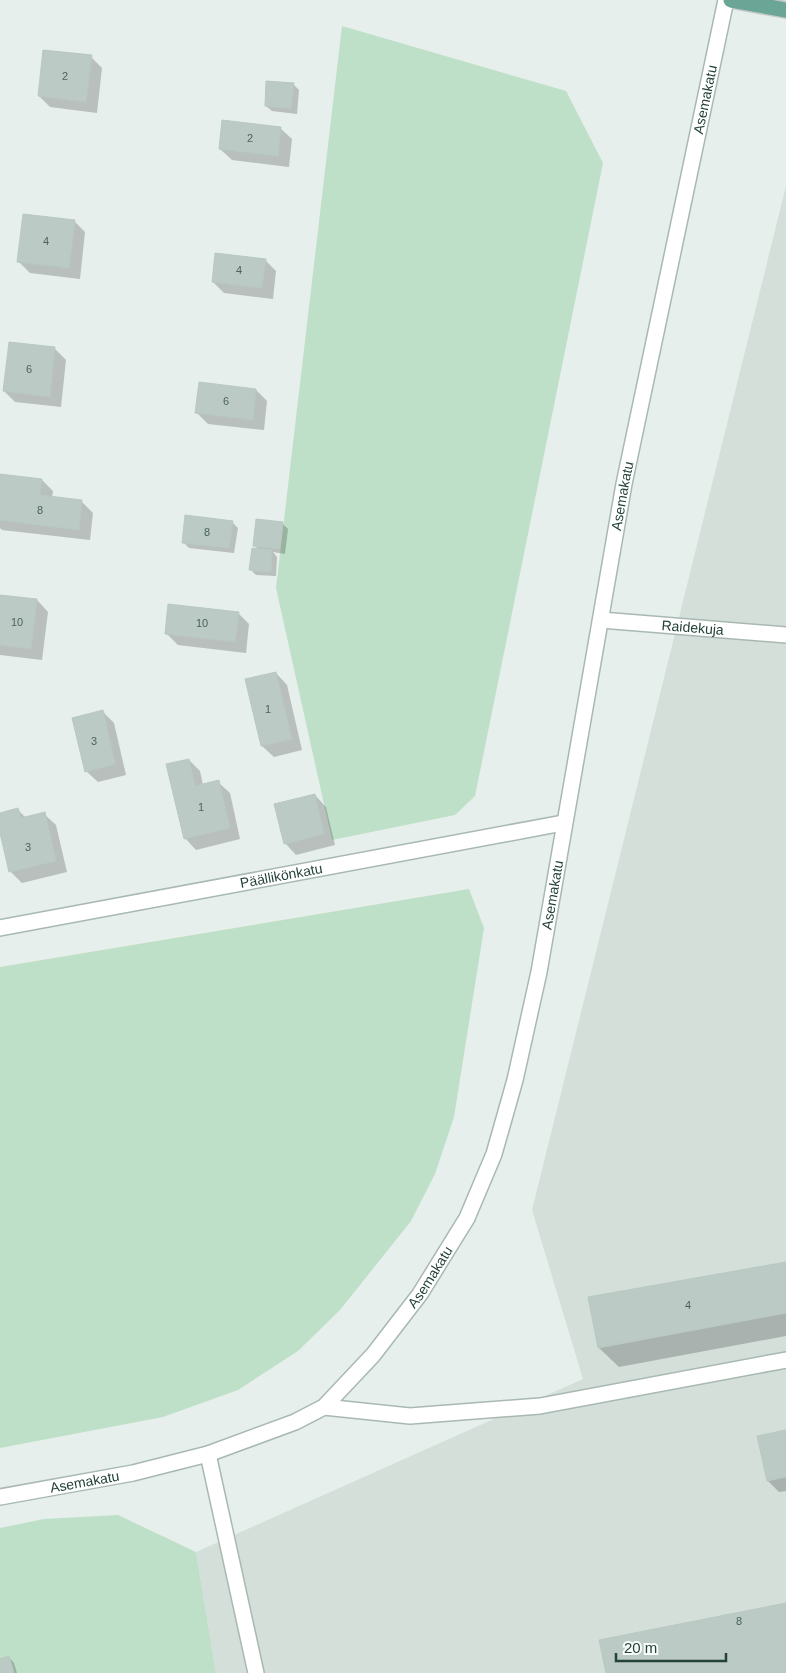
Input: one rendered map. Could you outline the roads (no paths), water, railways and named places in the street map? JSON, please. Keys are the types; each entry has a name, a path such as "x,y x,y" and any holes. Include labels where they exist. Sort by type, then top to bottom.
{"main road":[{"path":"731,0 786,10"}],"street":[{"name":"Asemakatu","path":"0,1498 133,1473 208,1454 295,1422 324,1407 373,1355 420,1294 467,1218 494,1154 515,1080 537,981 563,823 624,484 726,0"},
{"name":"Raidekuja","path":"601,620 786,635"},
{"name":"Päällikönkatu","path":"0,928 563,823"},
{"path":"324,1407 410,1416 540,1406 786,1360"},
{"path":"208,1454 256,1673"}]}
